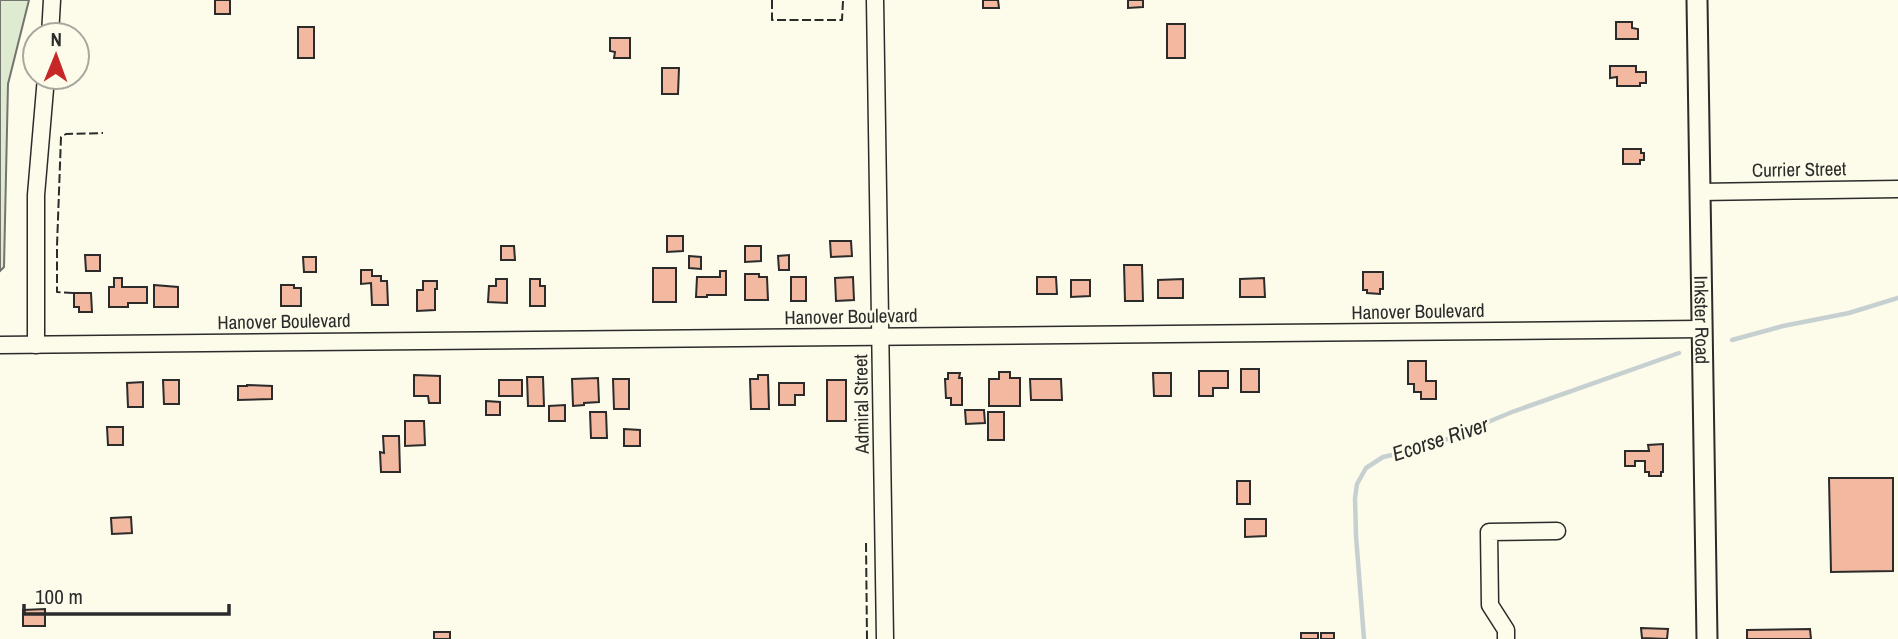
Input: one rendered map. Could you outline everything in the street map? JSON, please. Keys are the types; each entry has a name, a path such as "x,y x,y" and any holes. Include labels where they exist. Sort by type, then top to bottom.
{"main road":[{"name":"Inkster Road","path":"1697,0 1707,639"}],"street":[{"path":"51,21 52,0"},
{"name":"Admiral Street","path":"876,0 886,639"},
{"path":"36,345 36,195 45,91"},
{"name":"Currier Street","path":"1700,192 1898,189"},
{"name":"Hanover Boulevard","path":"0,345 1702,329"},
{"path":"1506,639 1506,630 1490,605 1489,531 1557,531"}],"green space":[{"path":"0,0 29,0 24,21 21,21 21,32 8,84 4,267 0,271"}],"building":[{"path":"215,0 230,0 230,14 215,14"},
{"path":"983,0 998,0 999,8 983,8"},
{"path":"1128,0 1143,0 1143,7 1128,8"},
{"path":"1616,22 1632,22 1632,28 1638,29 1638,39 1616,39"},
{"path":"1167,24 1185,24 1185,58 1167,58"},
{"path":"298,27 314,27 314,58 298,58"},
{"path":"610,38 630,38 630,58 614,58 615,52 610,51"},
{"path":"1610,66 1636,66 1636,72 1646,72 1646,83 1640,83 1640,86 1617,86 1617,77 1610,78"},
{"path":"662,68 679,68 678,94 662,94"},
{"path":"1623,149 1641,149 1644,160 1640,160 1640,164 1623,164"},
{"path":"667,236 683,236 683,251 667,252"},
{"path":"830,241 851,241 852,256 831,257"},
{"path":"501,246 514,246 515,260 501,260"},
{"path":"745,246 761,246 761,261 745,262"},
{"path":"85,255 100,255 100,271 86,271"},
{"path":"789,255 789,270 779,270 778,256"},
{"path":"689,256 701,257 701,269 689,268"},
{"path":"303,257 316,257 316,272 304,272"},
{"path":"1124,265 1142,265 1143,301 1125,301"},
{"path":"653,268 676,268 676,302 653,302"},
{"path":"361,270 372,270 372,276 381,276 381,281 387,281 388,305 372,305 371,283 361,284"},
{"path":"720,271 726,271 726,295 696,297 697,277 720,277"},
{"path":"1363,272 1383,272 1383,289 1380,289 1380,294 1363,290"},
{"path":"745,274 767,277 768,300 745,300"},
{"path":"791,277 806,277 806,301 791,301"},
{"path":"853,277 854,300 836,301 835,278"},
{"path":"1037,277 1056,277 1057,294 1037,294"},
{"path":"114,278 122,278 122,287 147,287 147,303 109,307 109,287 114,287"},
{"path":"1264,278 1265,297 1240,297 1240,279"},
{"path":"496,279 507,279 507,303 488,302 489,286 496,286"},
{"path":"530,279 540,279 540,286 545,286 545,306 530,306"},
{"path":"1183,279 1183,298 1158,298 1158,280"},
{"path":"1071,280 1090,280 1090,296 1071,297"},
{"path":"423,281 437,281 435,310 417,311 417,290 423,290"},
{"path":"154,285 178,287 178,307 154,307"},
{"path":"281,285 301,288 301,306 281,306"},
{"path":"74,293 91,293 92,312 79,312 79,307 74,307"},
{"path":"1408,361 1426,361 1426,381 1436,381 1436,399 1421,399 1421,392 1414,392 1414,384 1408,384"},
{"path":"1241,369 1259,369 1259,392 1241,392"},
{"path":"1199,371 1228,371 1228,388 1213,388 1213,396 1199,396"},
{"path":"999,372 1010,372 1010,378 1020,378 1020,406 989,406 989,379 999,379"},
{"path":"948,373 960,373 962,405 951,405 951,398 946,398 945,379 948,379"},
{"path":"1153,373 1171,373 1171,396 1154,396"},
{"path":"414,375 440,376 440,403 429,403 428,396 414,396"},
{"path":"758,375 768,375 769,409 751,409 750,379 758,379"},
{"path":"527,377 543,377 544,406 528,406"},
{"path":"598,378 599,402 573,406 572,379"},
{"path":"613,379 629,379 629,409 614,409"},
{"path":"1030,379 1061,379 1062,400 1031,400"},
{"path":"163,380 179,380 179,404 164,404"},
{"path":"499,380 522,380 522,396 499,396"},
{"path":"827,380 846,380 846,421 827,421"},
{"path":"143,382 143,407 128,407 127,383"},
{"path":"779,383 804,383 804,395 795,395 795,405 779,405"},
{"path":"238,386 272,386 272,399 238,400"},
{"path":"486,401 500,402 500,415 486,415"},
{"path":"565,405 565,421 549,421 549,406"},
{"path":"965,410 984,410 985,423 966,424"},
{"path":"590,412 606,412 607,438 591,438"},
{"path":"988,412 1004,412 1004,440 988,440"},
{"path":"405,421 424,421 425,445 405,446"},
{"path":"107,427 123,427 123,445 108,445"},
{"path":"624,429 640,430 640,446 624,446"},
{"path":"383,436 399,436 400,472 381,472 380,452 384,453"},
{"path":"1663,444 1661,476 1649,476 1649,472 1645,472 1645,461 1635,461 1635,466 1625,466 1625,451 1649,451 1648,445"},
{"path":"1829,478 1893,478 1893,571 1831,572"},
{"path":"1237,481 1250,481 1250,504 1237,504"},
{"path":"131,517 132,533 112,534 111,518"},
{"path":"1245,519 1266,519 1266,536 1245,537"},
{"path":"45,609 45,626 23,626 23,610"},
{"path":"1641,628 1668,629 1667,639 1642,638"},
{"path":"1810,629 1811,639 1747,639 1747,630"},
{"path":"434,632 450,632 450,639 434,639"},
{"path":"1301,633 1318,633 1318,639 1301,639"},
{"path":"1321,633 1334,633 1334,639 1321,639"}],"waterway":[{"name":"Ecorse River","path":"1732,340 1783,326 1849,313 1898,298"},
{"name":"Ecorse River","path":"1364,639 1355,498 1357,484 1366,468 1383,457 1428,447 1512,412 1679,353"}],"fence":[{"path":"772,0 772,20 842,20 843,1"},
{"path":"73,293 57,292 61,137 66,134 103,133"},
{"path":"866,543 867,639"}]}
